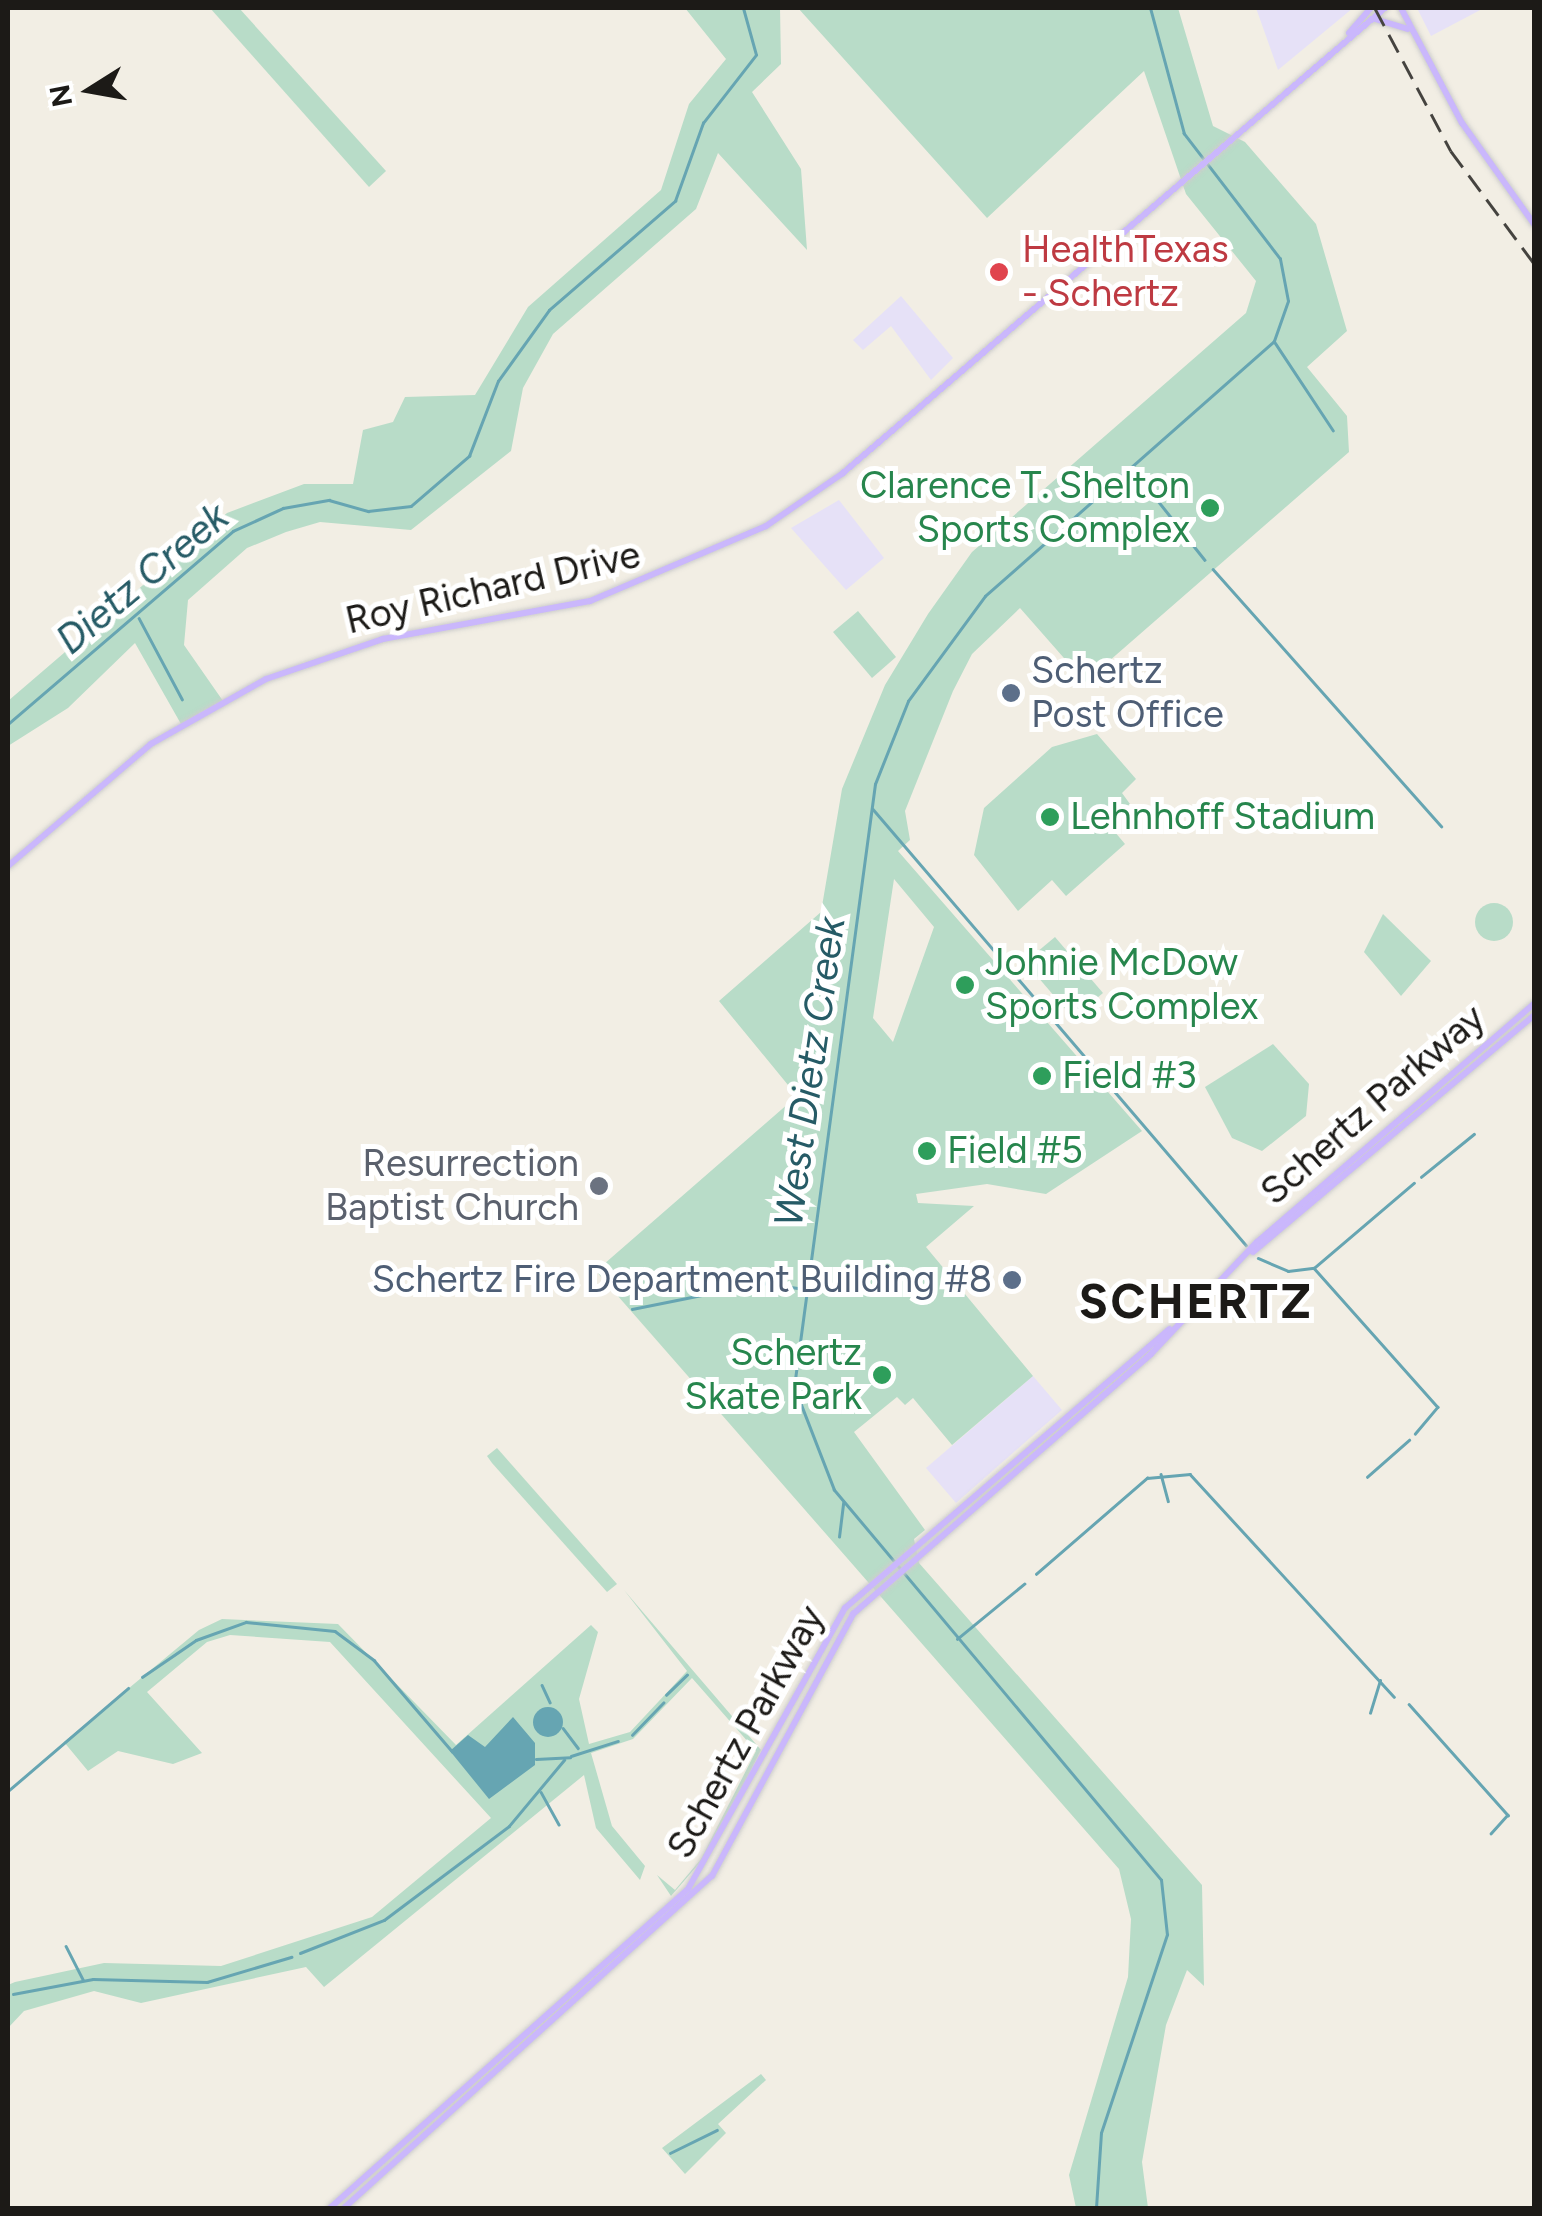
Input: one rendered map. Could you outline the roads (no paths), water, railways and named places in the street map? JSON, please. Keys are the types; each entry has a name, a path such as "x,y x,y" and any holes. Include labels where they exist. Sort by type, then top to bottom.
{"main road":[{"name":"Roy Richard Drive","path":"1347,36 1371,8"},
{"name":"Roy Richard Drive","path":"8,866 150,744 266,679 383,640 590,600 760,530 843,474 1190,171 1384,8"},
{"path":"1401,8 1534,224"},
{"path":"1369,21 1386,17 1414,34"},
{"name":"Schertz Parkway","path":"1058,1431 1145,1346 1506,1033 1534,1004"},
{"name":"Schertz Parkway","path":"1506,1033 1534,1015"},
{"name":"Schertz Parkway","path":"344,2208 712,1876 825,1656 874,1594 1014,1468 1089,1410 1151,1354 1170,1328"},
{"path":"1145,1346 1151,1354"},
{"path":"1125,1364 1130,1372"},
{"path":"1083,1403 1089,1410"},
{"name":"Schertz Parkway","path":"330,2208 688,1889 720,1845 818,1648 868,1587 921,1548"}],"water":[{"path":"548,1707 559,1711 563,1722 559,1733 548,1737 537,1733 533,1722 537,1711"},
{"path":"513,1717 535,1743 535,1765 489,1799 450,1751 468,1735 485,1747"}],"waterway":[{"name":"Dietz Creek","path":"8,724 233,531 283,508 329,500 368,511 411,506 469,456 498,381 549,310 675,201 703,123 756,55 743,8"},
{"name":"West Dietz Creek","path":"1096,2208 1101,2133 1167,1935 1161,1880 834,1490 794,1387 875,784 908,701 985,596 1274,341 1288,301 1280,259 1184,134 1150,8"},
{"path":"1274,341 1333,430"},
{"path":"1132,468 1205,560"},
{"path":"1213,569 1441,826"},
{"path":"139,618 182,699"},
{"path":"873,809 1246,1245"},
{"path":"1421,1177 1474,1134"},
{"path":"1258,1258 1288,1271 1314,1268 1414,1183"},
{"path":"1314,1268 1438,1407 1415,1434"},
{"path":"632,1309 762,1283 805,1289"},
{"path":"1367,1477 1409,1440"},
{"path":"1161,1474 1168,1501"},
{"path":"1036,1574 1147,1478 1190,1474 1394,1697"},
{"path":"839,1537 843,1503"},
{"path":"957,1639 1024,1584"},
{"path":"142,1677 196,1640 246,1622 335,1631 374,1660 452,1751"},
{"path":"666,1695 687,1675"},
{"path":"1370,1713 1380,1681"},
{"path":"542,1685 550,1702"},
{"path":"8,1791 128,1688"},
{"path":"632,1735 663,1703"},
{"path":"1409,1704 1508,1815 1491,1834"},
{"path":"563,1728 578,1748"},
{"path":"571,1756 618,1741"},
{"path":"536,1759 570,1757"},
{"path":"300,1953 384,1920 509,1826 564,1760"},
{"path":"541,1792 559,1824"},
{"path":"66,1946 83,1980"},
{"path":"13,1994 93,1979 207,1982 291,1957"},
{"path":"670,2153 717,2130"}],"railway":[{"path":"1375,8 1451,151 1534,263"}],"place":[{"name":"HealthTexas - Schertz","path":"999,272"},
{"name":"Clarence T. Shelton Sports Complex","path":"1210,508"},
{"name":"Schertz Post Office","path":"1011,693"},
{"name":"Lehnhoff Stadium","path":"1050,817"},
{"name":"Johnie McDow Sports Complex","path":"965,985"},
{"name":"Field #3","path":"1042,1076"},
{"name":"Field #5","path":"927,1151"},
{"name":"Resurrection Baptist Church","path":"599,1186"},
{"name":"Schertz Fire Department Building #8","path":"1012,1280"},
{"name":"Schertz Skate Park","path":"882,1375"}],"district":[{"name":"SCHERTZ","path":"1196,1302"}]}
